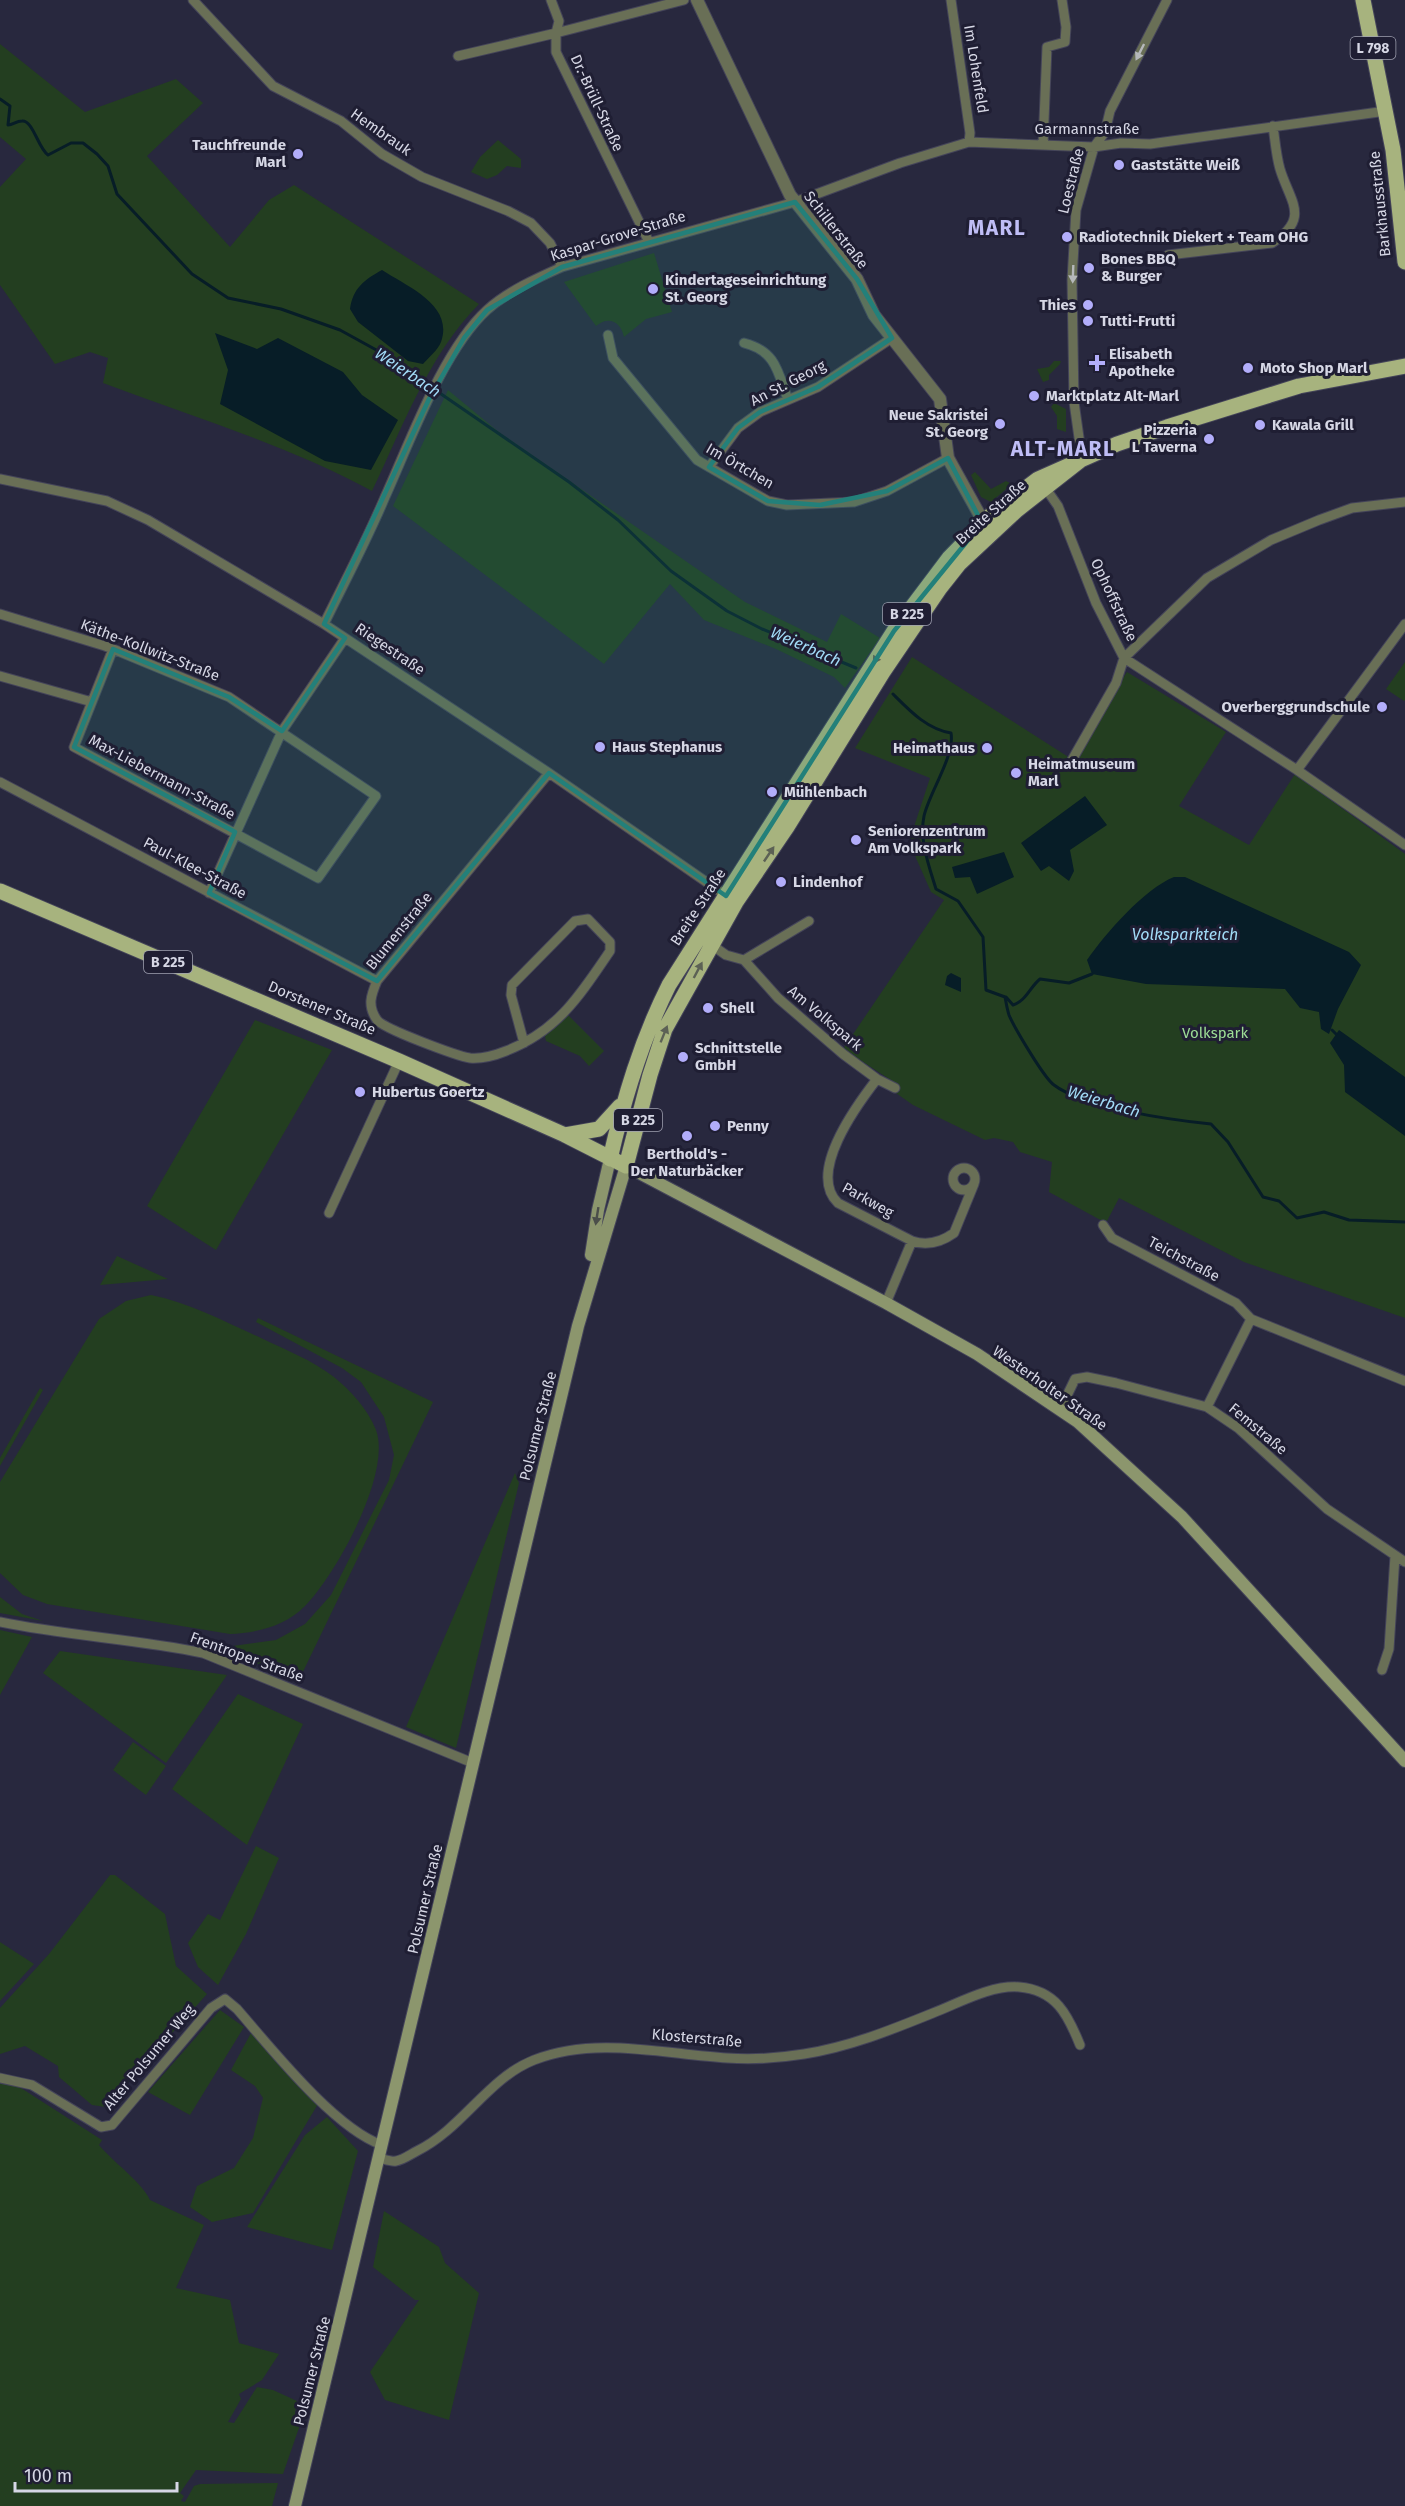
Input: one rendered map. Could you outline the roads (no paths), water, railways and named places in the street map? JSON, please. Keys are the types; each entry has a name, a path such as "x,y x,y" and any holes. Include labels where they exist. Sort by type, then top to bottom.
{"main road":[{"name":"Barkhausstraße","path":"1363,0 1386,111 1398,150 1405,262"},
{"name":"B 225","path":"1082,459 1167,427 1284,390 1329,378 1405,366"},
{"name":"Breite Straße","path":"610,1159 624,1102 651,1022 669,986 705,941 731,899 787,827 924,609 986,528 1042,484 1082,459"},
{"name":"Dorstener Straße","path":"0,891 399,1061 626,1166"},
{"name":"Breite Straße","path":"626,1166 650,1075 666,1029 705,941"},
{"path":"565,1136 598,1129 624,1102"},
{"name":"Polsumer Straße","path":"585,1298 597,1210 610,1159"},
{"name":"Polsumer Straße","path":"295,2506 585,1298 626,1166"},
{"name":"Westerholter Straße","path":"626,1166 886,1303 976,1354 1060,1410 1123,1460 1182,1517 1405,1761"}],"street":[{"name":"Hembrauk","path":"193,0 273,86 341,121 382,154 422,177 508,211 531,224 550,243 562,267"},
{"name":"Dr.-Brüll-Straße","path":"550,0 559,21 556,33 556,52 649,242"},
{"path":"458,56 684,0"},
{"name":"Schillerstraße","path":"697,0 795,202 856,279 874,315 940,399 948,458 986,528"},
{"name":"Im Lohenfeld","path":"951,0 970,132 969,142"},
{"path":"1043,145 1047,47 1065,42 1066,27 1062,0"},
{"name":"Loestraße","path":"1082,459 1074,402 1072,280 1076,210 1094,147 1105,132 1110,111 1167,0"},
{"name":"Garmannstraße","path":"795,202 900,163 969,142 1094,147 1121,143 1150,144 1386,111"},
{"path":"1168,255 1272,243 1285,235 1292,225 1296,206 1280,169 1273,126"},
{"name":"Kaspar-Grove-Straße","path":"324,624 384,500 429,399 464,338 487,310 513,292 562,267 795,202"},
{"name":"Im Örtchen","path":"608,335 613,358 697,460 768,501 787,505 854,502 887,491 948,458"},
{"name":"An St. Georg","path":"709,467 738,428 760,412 837,376 892,338"},
{"path":"744,343 760,347 774,362 788,400"},
{"name":"Riegestraße","path":"0,479 107,501 128,510 324,624 549,773 731,899"},
{"name":"Ophoffstraße","path":"1042,484 1058,506 1096,603 1124,658 1297,770 1405,845"},
{"path":"1072,760 1116,683 1124,658 1207,578 1271,540 1352,508 1405,502"},
{"name":"Käthe-Kollwitz-Straße","path":"0,614 113,649 229,697 376,796 318,878 235,832"},
{"path":"1297,770 1405,624"},
{"path":"210,893 235,832 282,731 345,638"},
{"name":"Max-Liebermann-Straße","path":"113,649 74,747 235,832"},
{"path":"0,676 92,702"},
{"name":"Blumenstraße","path":"524,1043 512,995 512,985 575,921 588,919 610,942 610,951 569,1010 549,1029 524,1043 488,1057 471,1058 391,1030 378,1022 371,1010 370,999 377,981 549,773"},
{"name":"Paul-Klee-Straße","path":"0,782 377,981"},
{"path":"744,960 809,921"},
{"name":"Am Volkspark","path":"705,941 726,955 744,960 778,999 877,1079 895,1088"},
{"path":"329,1213 399,1061"},
{"name":"Parkweg","path":"877,1079 837,1141 826,1185 829,1195 838,1203 924,1245 932,1244 954,1233 974,1184"},
{"name":"Teichstraße","path":"1103,1225 1112,1238 1236,1303 1251,1319 1405,1381"},
{"path":"886,1303 912,1240"},
{"path":"1208,1407 1251,1319"},
{"name":"Femstraße","path":"1060,1410 1075,1379 1080,1377 1116,1383 1208,1407 1238,1428 1327,1509 1405,1562"},
{"path":"1382,1670 1389,1649 1395,1556"},
{"name":"Frentroper Straße","path":"0,1623 43,1631 157,1644 202,1653 473,1763"},
{"name":"Klosterstraße","path":"380,2151 396,2161 432,2144 466,2116 498,2082 534,2060 556,2054 598,2048 648,2049 726,2058 805,2054 871,2038 988,1991 1019,1987 1047,1996 1065,2010 1080,2045"},
{"name":"Alter Polsumer Weg","path":"0,2078 32,2085 101,2127 112,2125 211,2008 225,1999 329,2108 380,2151"}],"water":[{"path":"382,270 426,298 441,318 443,329 441,342 423,364 408,361 358,322 350,309 360,285"},
{"path":"215,333 257,349 278,338 343,372 362,395 398,420 371,470 325,461 220,404 228,370"},
{"path":"1085,796 1107,825 1070,850 1074,871 1069,881 1049,866 1041,871 1021,843"},
{"path":"1004,852 1014,877 977,894 970,877 955,878 952,867"},
{"name":"Volksparkteich","path":"1174,877 1185,877 1349,952 1361,965 1338,1009 1329,1034 1321,1029 1319,1012 1300,1008 1285,989 1146,984 1092,974 1087,960 1104,937 1138,901"},
{"path":"951,973 961,978 961,992 945,985 947,976"},
{"path":"1339,1030 1405,1077 1405,1136 1345,1092 1344,1065 1330,1043"}],"waterway":[{"name":"Weierbach","path":"0,99 10,106 8,125 20,121 26,122 48,155 71,143 83,143 97,154 108,166 117,194 192,274 228,298 281,309 340,330 380,352 569,482 618,520 671,571 727,611 762,629 856,668"},
{"name":"Weierbach","path":"893,694 912,713 934,728 951,733 946,763 924,816 923,834 928,862 936,889 958,901 983,937 986,990 1005,997 1012,1021 1049,1080 1068,1093 1129,1112 1211,1124 1228,1142 1263,1197 1279,1201 1297,1218 1324,1212 1349,1220 1405,1222"},
{"path":"1006,997 1013,1005 1025,997 1040,979 1069,983 1092,974"},
{"path":"1332,1030 1336,1034"}],"place":[{"name":"Tauchfreunde Marl","path":"298,154"},
{"name":"Gaststätte Weiß","path":"1119,165"},
{"name":"Radiotechnik Diekert + Team OHG","path":"1067,237"},
{"name":"Bones BBQ & Burger","path":"1089,268"},
{"name":"Kindertageseinrichtung St. Georg","path":"653,289"},
{"name":"Thies","path":"1088,305"},
{"name":"Tutti-Frutti","path":"1088,321"},
{"name":"Elisabeth Apotheke","path":"1097,363"},
{"name":"Moto Shop Marl","path":"1248,368"},
{"name":"Marktplatz Alt-Marl","path":"1034,396"},
{"name":"Neue Sakristei St. Georg","path":"1000,424"},
{"name":"Kawala Grill","path":"1260,425"},
{"name":"Pizzeria L Taverna","path":"1209,439"},
{"name":"Overberggrundschule","path":"1382,707"},
{"name":"Haus Stephanus","path":"600,747"},
{"name":"Heimathaus","path":"987,748"},
{"name":"Heimatmuseum Marl","path":"1016,773"},
{"name":"Mühlenbach","path":"772,792"},
{"name":"Seniorenzentrum Am Volkspark","path":"856,840"},
{"name":"Lindenhof","path":"781,882"},
{"name":"Shell","path":"708,1008"},
{"name":"Schnittstelle GmbH","path":"683,1057"},
{"name":"Hubertus Goertz","path":"360,1092"},
{"name":"Penny","path":"715,1126"},
{"name":"Berthold's - Der Naturbäcker","path":"687,1136"}],"district":[{"name":"MARL","path":"997,228"},
{"name":"ALT-MARL","path":"1063,449"}],"park label":[{"name":"Volkspark","path":"1215,1033"}]}
